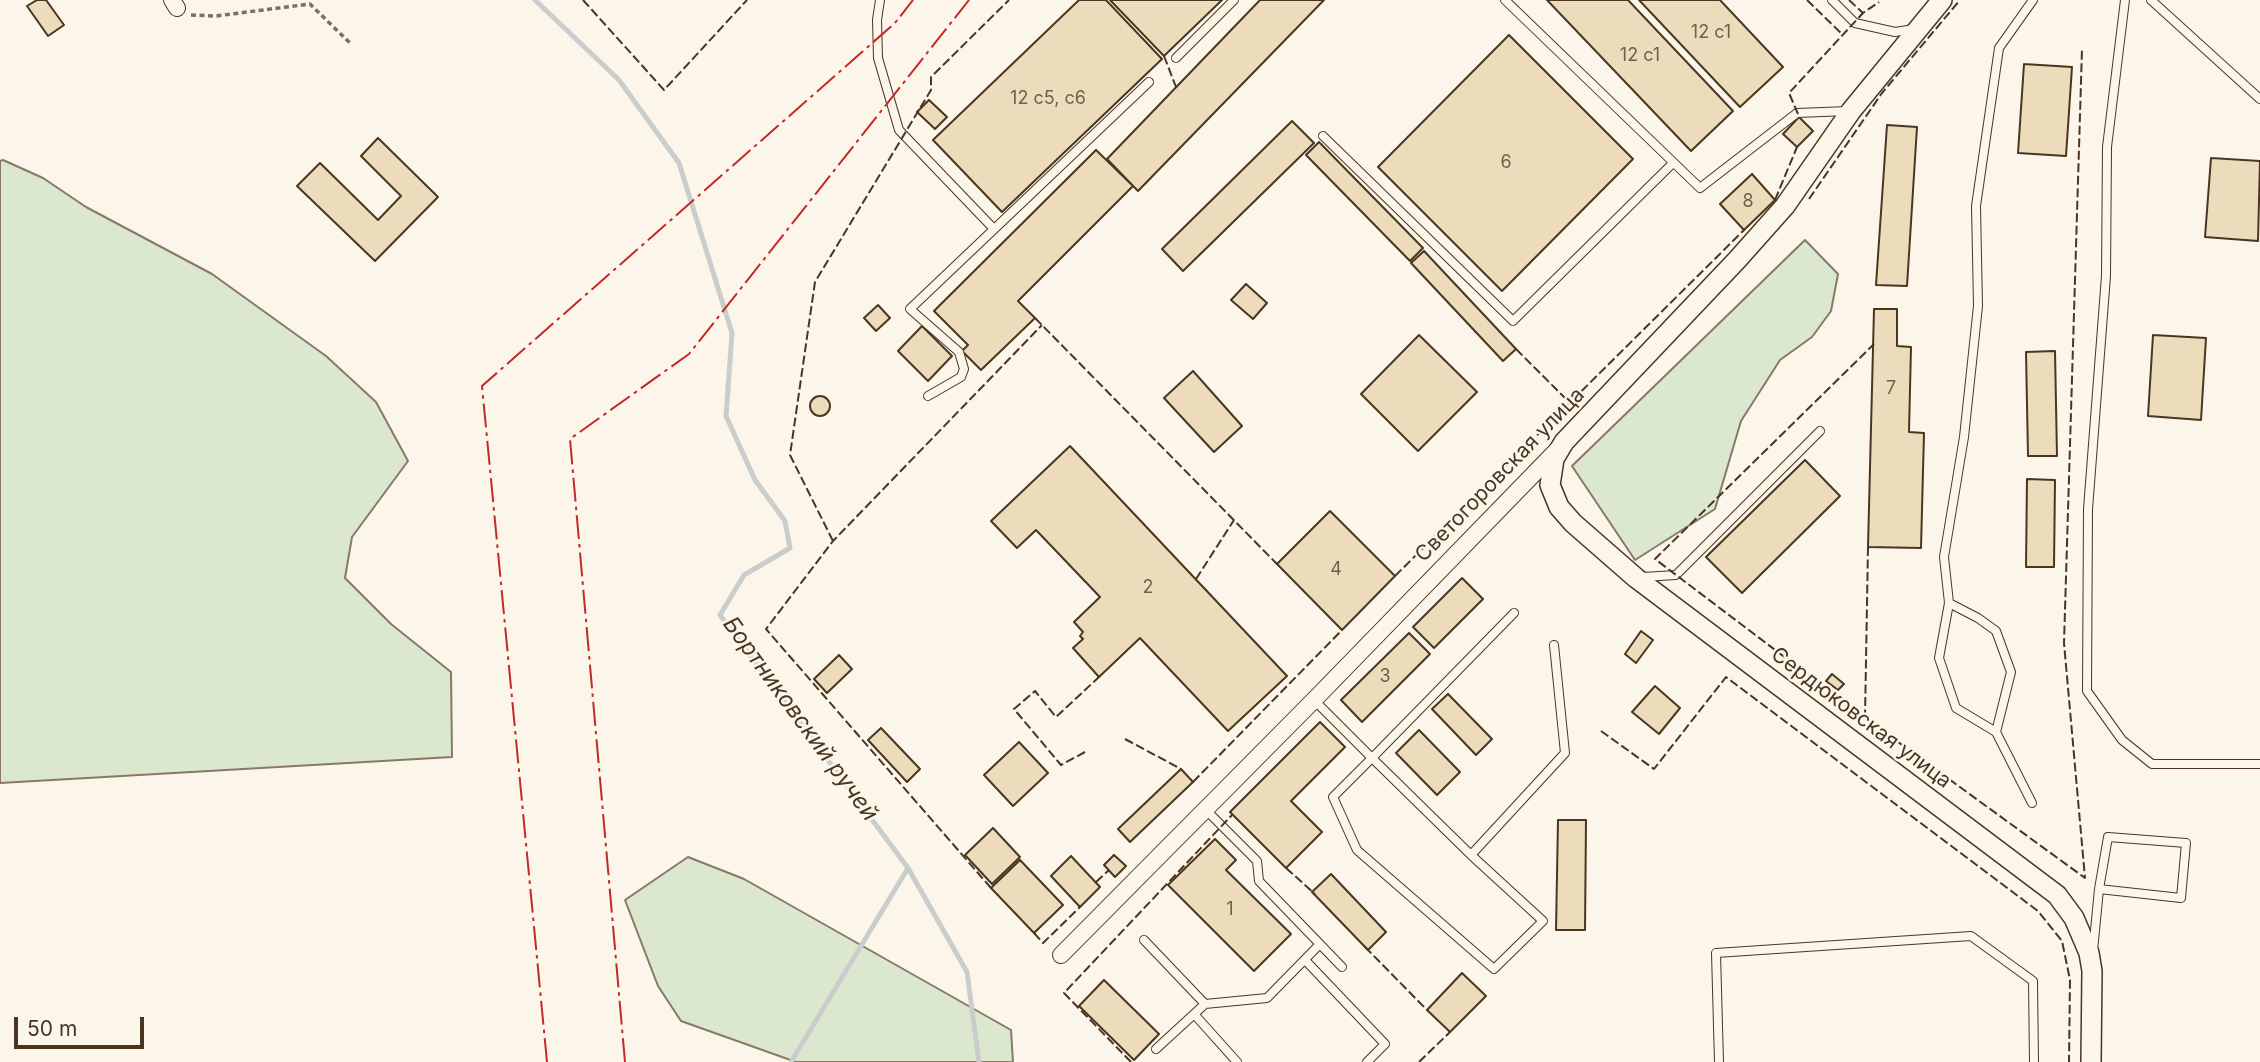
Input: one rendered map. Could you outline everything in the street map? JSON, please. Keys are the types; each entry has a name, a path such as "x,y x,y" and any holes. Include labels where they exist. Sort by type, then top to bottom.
{"street":[{"name":"Светогоровская улица","path":"1061,955 1314,700 1737,260 1785,206 1851,111 1942,0"},
{"name":"Сердюковская улица","path":"1564,442 1554,459 1550,485 1559,507 1573,523 1636,578 2057,895 2083,935 2092,971 2091,1062"}],"lane":[{"path":"880,0 877,20 878,58 899,130 993,228"},
{"path":"1176,58 1234,0"},
{"path":"1505,0 1700,188 1797,113 1851,111"},
{"path":"1832,0 1855,23 1895,32 1917,29"},
{"path":"2032,803 1996,732 1956,708 1939,658 1949,603 1944,557 1964,437 1978,306 1976,206 1999,48 2033,0"},
{"path":"2125,0 2107,147 2106,276 2088,509 2087,691 2122,740 2152,764 2260,764"},
{"path":"2151,0 2260,99"},
{"path":"928,396 961,377 964,369 959,352 910,309 1149,82"},
{"path":"1323,136 1513,321 1672,163"},
{"path":"1636,578 1676,575 1821,431"},
{"path":"1949,603 1996,631 2011,672 1996,732"},
{"path":"1314,700 1372,758 1471,855 1543,921 1494,969 1357,850 1333,797 1372,758 1514,613"},
{"path":"1471,855 1565,753 1553,645"},
{"path":"1205,809 1257,861 1259,881 1342,967"},
{"path":"2092,971 2098,889 2108,837 2186,843 2181,898 2098,889"},
{"path":"1719,1062 1716,953 1971,936 2033,981 2034,1062"},
{"path":"1144,940 1205,1004"},
{"path":"1156,1049 1205,1004 1266,998 1320,944"},
{"path":"1305,960 1385,1044 1367,1062"},
{"path":"1194,1014 1237,1062"}],"path":[{"path":"174,4 194,16 215,16 310,4 351,44"}],"green space":[{"path":"0,161 43,178 86,207 212,274 326,356 376,402 408,461 352,537 345,578 391,624 451,672 452,757 0,783"},
{"path":"1805,240 1838,274 1831,311 1812,337 1780,360 1741,421 1715,509 1635,560 1572,466"},
{"path":"688,857 744,879 1011,1030 1013,1062 796,1062 681,1021 658,986 625,900"}],"building":[{"path":"37,0 46,0 64,25 48,36 27,6"},
{"path":"1079,0 1106,0 1162,59 1002,212 933,140"},
{"path":"1110,0 1222,0 1164,56"},
{"path":"1260,0 1324,0 1138,191 1107,159"},
{"path":"1547,0 1628,0 1733,111 1691,151"},
{"path":"1639,0 1720,0 1783,67 1740,107"},
{"path":"1509,35 1633,159 1502,291 1378,167"},
{"path":"2024,64 2072,67 2066,156 2018,153"},
{"path":"929,100 947,117 935,129 917,112"},
{"path":"1799,117 1813,131 1797,147 1783,134"},
{"path":"1292,121 1314,143 1183,271 1162,249"},
{"path":"1887,125 1917,127 1907,286 1876,285"},
{"path":"378,138 438,197 375,261 297,186 320,163 378,220 401,196 361,156"},
{"path":"1319,142 1423,248 1410,261 1306,155"},
{"path":"1096,150 1133,186 1018,301 1035,318 981,370 962,351 968,345 934,311"},
{"path":"2211,158 2260,161 2258,241 2205,237"},
{"path":"1752,174 1775,200 1744,230 1720,204"},
{"path":"1424,251 1516,349 1503,361 1411,263"},
{"path":"1246,284 1267,303 1253,319 1231,300"},
{"path":"878,305 890,318 876,331 864,318"},
{"path":"1874,309 1897,309 1897,346 1911,347 1909,432 1924,433 1921,548 1868,547"},
{"path":"922,326 952,356 928,381 898,351"},
{"path":"1419,335 1477,392 1418,451 1361,394"},
{"path":"2153,335 2206,338 2201,420 2148,416"},
{"path":"2055,351 2057,456 2028,456 2026,352"},
{"path":"1193,371 1242,426 1214,452 1164,398"},
{"path":"820,396 827,399 830,406 827,413 820,416 813,413 810,406 813,399"},
{"path":"1070,446 1287,676 1228,731 1140,638 1099,677 1073,648 1083,639 1080,636 1083,632 1074,622 1100,597 1036,530 1017,548 991,521"},
{"path":"1805,460 1840,496 1742,593 1706,557"},
{"path":"2027,479 2055,480 2054,567 2026,567"},
{"path":"1330,511 1395,576 1342,630 1277,564"},
{"path":"1462,578 1483,599 1434,648 1413,627"},
{"path":"1641,631 1653,640 1636,663 1625,654"},
{"path":"1409,633 1430,654 1362,722 1341,700"},
{"path":"839,655 852,669 827,693 814,679"},
{"path":"1832,674 1844,684 1838,690 1826,681"},
{"path":"1655,686 1680,708 1659,734 1632,712"},
{"path":"1448,694 1492,739 1476,755 1432,709"},
{"path":"1320,722 1345,747 1291,801 1322,832 1286,868 1230,812"},
{"path":"881,728 920,769 907,782 868,740"},
{"path":"1419,730 1460,772 1437,795 1396,753"},
{"path":"1019,742 1048,773 1013,806 984,775"},
{"path":"1181,769 1193,782 1130,842 1118,829"},
{"path":"1558,820 1586,820 1585,930 1556,930"},
{"path":"993,828 1020,857 992,884 965,855"},
{"path":"1215,839 1236,860 1226,870 1291,934 1254,971 1168,885"},
{"path":"1114,855 1126,866 1115,877 1104,865"},
{"path":"1071,856 1100,887 1080,907 1051,876"},
{"path":"1020,860 1063,905 1034,933 991,888"},
{"path":"1331,874 1386,932 1368,950 1312,892"},
{"path":"1462,973 1486,996 1450,1032 1427,1010"},
{"path":"1104,980 1159,1034 1134,1060 1079,1006"}],"waterway":[{"name":"Бортниковский ручей","path":"535,0 619,80 679,163 732,333 726,416 755,480 785,521 790,548 744,575 720,615 908,868 967,972 979,1062"},
{"path":"791,1062 908,868"}],"fence":[{"path":"583,0 664,90 747,0"},
{"path":"833,541 790,455 815,282 931,90 931,77 1009,0"},
{"path":"1807,0 1843,35"},
{"path":"1849,0 1863,13 1879,2"},
{"path":"1809,199 1882,93 1960,0"},
{"path":"1798,114 1789,93 1863,13"},
{"path":"1868,547 1865,718 2085,878 2064,643 2082,49"},
{"path":"1164,56 1176,87"},
{"path":"1775,200 1797,147"},
{"path":"1395,576 1744,230"},
{"path":"1035,318 1277,564"},
{"path":"991,888 766,629 833,541 1042,325"},
{"path":"1865,718 1655,559 1874,344"},
{"path":"1516,349 1570,403"},
{"path":"1196,579 1234,520"},
{"path":"1193,782 1342,630"},
{"path":"1085,752 1061,765 1014,709 1035,691 1056,717 1099,677"},
{"path":"1601,731 1654,769 1726,677 2038,911 2062,941 2070,980 2069,1062"},
{"path":"1125,739 1181,769"},
{"path":"1131,1062 1064,993 1232,815"},
{"path":"1286,868 1315,894"},
{"path":"1096,882 1109,870"},
{"path":"1034,933 1043,943 1080,907"},
{"path":"1365,947 1427,1010"},
{"path":"1419,1062 1450,1032"}],"power":[{"path":"547,1062 482,386 895,23 913,0"},
{"path":"625,1062 570,439 689,354 969,0"}]}
